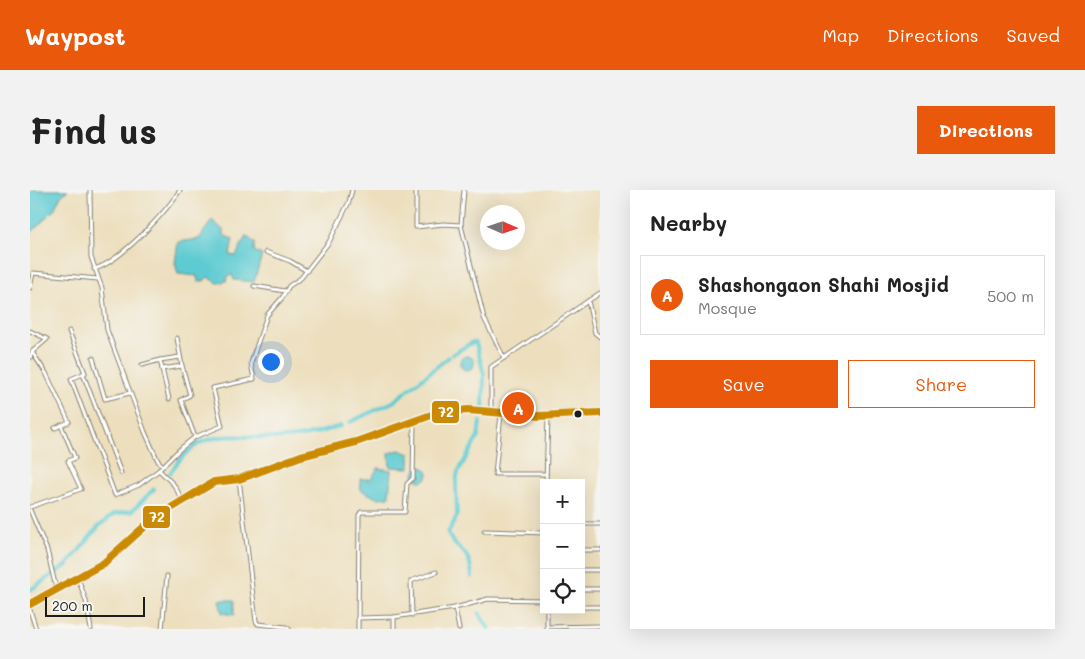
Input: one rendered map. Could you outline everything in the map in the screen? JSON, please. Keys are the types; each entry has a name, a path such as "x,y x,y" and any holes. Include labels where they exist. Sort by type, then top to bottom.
{"main road":[{"path":"30,604 56,588 78,578 119,552 153,519 214,482 239,479 301,456 356,442 437,413 458,410 548,416 600,413"}],"street":[{"path":"90,190 90,244 94,269 102,288 107,330 145,432 158,461 163,466"},
{"path":"94,269 113,262 155,222 180,190"},
{"path":"83,374 71,379 115,495 132,489 159,470 195,437 222,426 213,388 254,379 251,363 267,315 289,286 307,271 329,242 352,190"},
{"path":"416,190 416,227 443,224 461,225"},
{"path":"464,190 461,225 484,318 504,358"},
{"path":"266,252 290,261 307,271"},
{"path":"30,288 33,274 98,279"},
{"path":"254,286 285,291"},
{"path":"491,413 492,367 600,293"},
{"path":"588,301 595,334 600,337"},
{"path":"30,331 47,339 32,352 30,358"},
{"path":"69,331 83,374 121,473"},
{"path":"177,338 190,396 181,400 195,437"},
{"path":"32,352 46,372 69,422 55,428"},
{"path":"142,365 180,357"},
{"path":"93,358 104,399 130,393"},
{"path":"160,360 169,399"},
{"path":"162,369 182,366"},
{"path":"501,414 495,474 546,474"},
{"path":"546,479 548,416"},
{"path":"358,629 359,515 361,512 405,512 407,484 412,478 414,420"},
{"path":"56,588 47,550 30,509 81,489 68,462 75,458 61,425"},
{"path":"159,470 174,485 183,501"},
{"path":"239,479 256,622 258,624 286,626 289,629"},
{"path":"585,524 600,524"},
{"path":"484,531 540,533"},
{"path":"585,550 600,550"},
{"path":"585,570 600,570"},
{"path":"412,615 411,581 436,572"},
{"path":"162,629 167,576"},
{"path":"78,578 86,602 91,629"},
{"path":"585,590 600,589"},
{"path":"358,618 412,615 455,608 488,599 540,600"},
{"path":"585,607 600,606"},
{"path":"455,608 459,629"},
{"path":"30,610 36,629"},
{"path":"547,614 547,628 600,626"},
{"path":"394,617 394,629"}],"water":[{"path":"32,190 68,190 60,197 54,210 30,234 30,192"},
{"path":"212,220 223,230 225,236 233,239 230,255 236,256 246,236 255,243 254,251 262,255 254,282 234,280 232,275 228,276 226,281 218,283 208,277 204,281 198,282 197,276 178,274 175,263 178,242 199,239"},
{"path":"467,356 472,358 474,363 472,368 467,370 462,368 460,363 462,358"},
{"path":"399,450 410,454 410,468 390,467 389,453"},
{"path":"421,467 426,469 428,474 426,479 421,481 416,479 414,474 416,469"},
{"path":"378,468 391,470 389,497 377,498 361,490 360,479 371,479"},
{"path":"219,600 234,600 234,615 222,613"}],"waterway":[{"path":"453,354 473,342 476,343 484,375 483,411"},
{"path":"350,422 393,402 449,357"},
{"path":"472,577 468,559 454,544 448,533 457,516 456,482 458,472 478,437 480,422"},
{"path":"170,473 182,457 206,440 232,436 296,437 341,426"},
{"path":"30,590 67,565 99,526 114,514 132,511 154,489"},
{"path":"479,613 489,629"}],"transit line":[{"name":"72","path":"30,604 104,563 153,519 214,482 239,479 301,456 356,442 437,413 468,410 539,416 600,413"}],"place":[{"name":"Shashongaon Shahi Mosjid","path":"518,408"}]}
